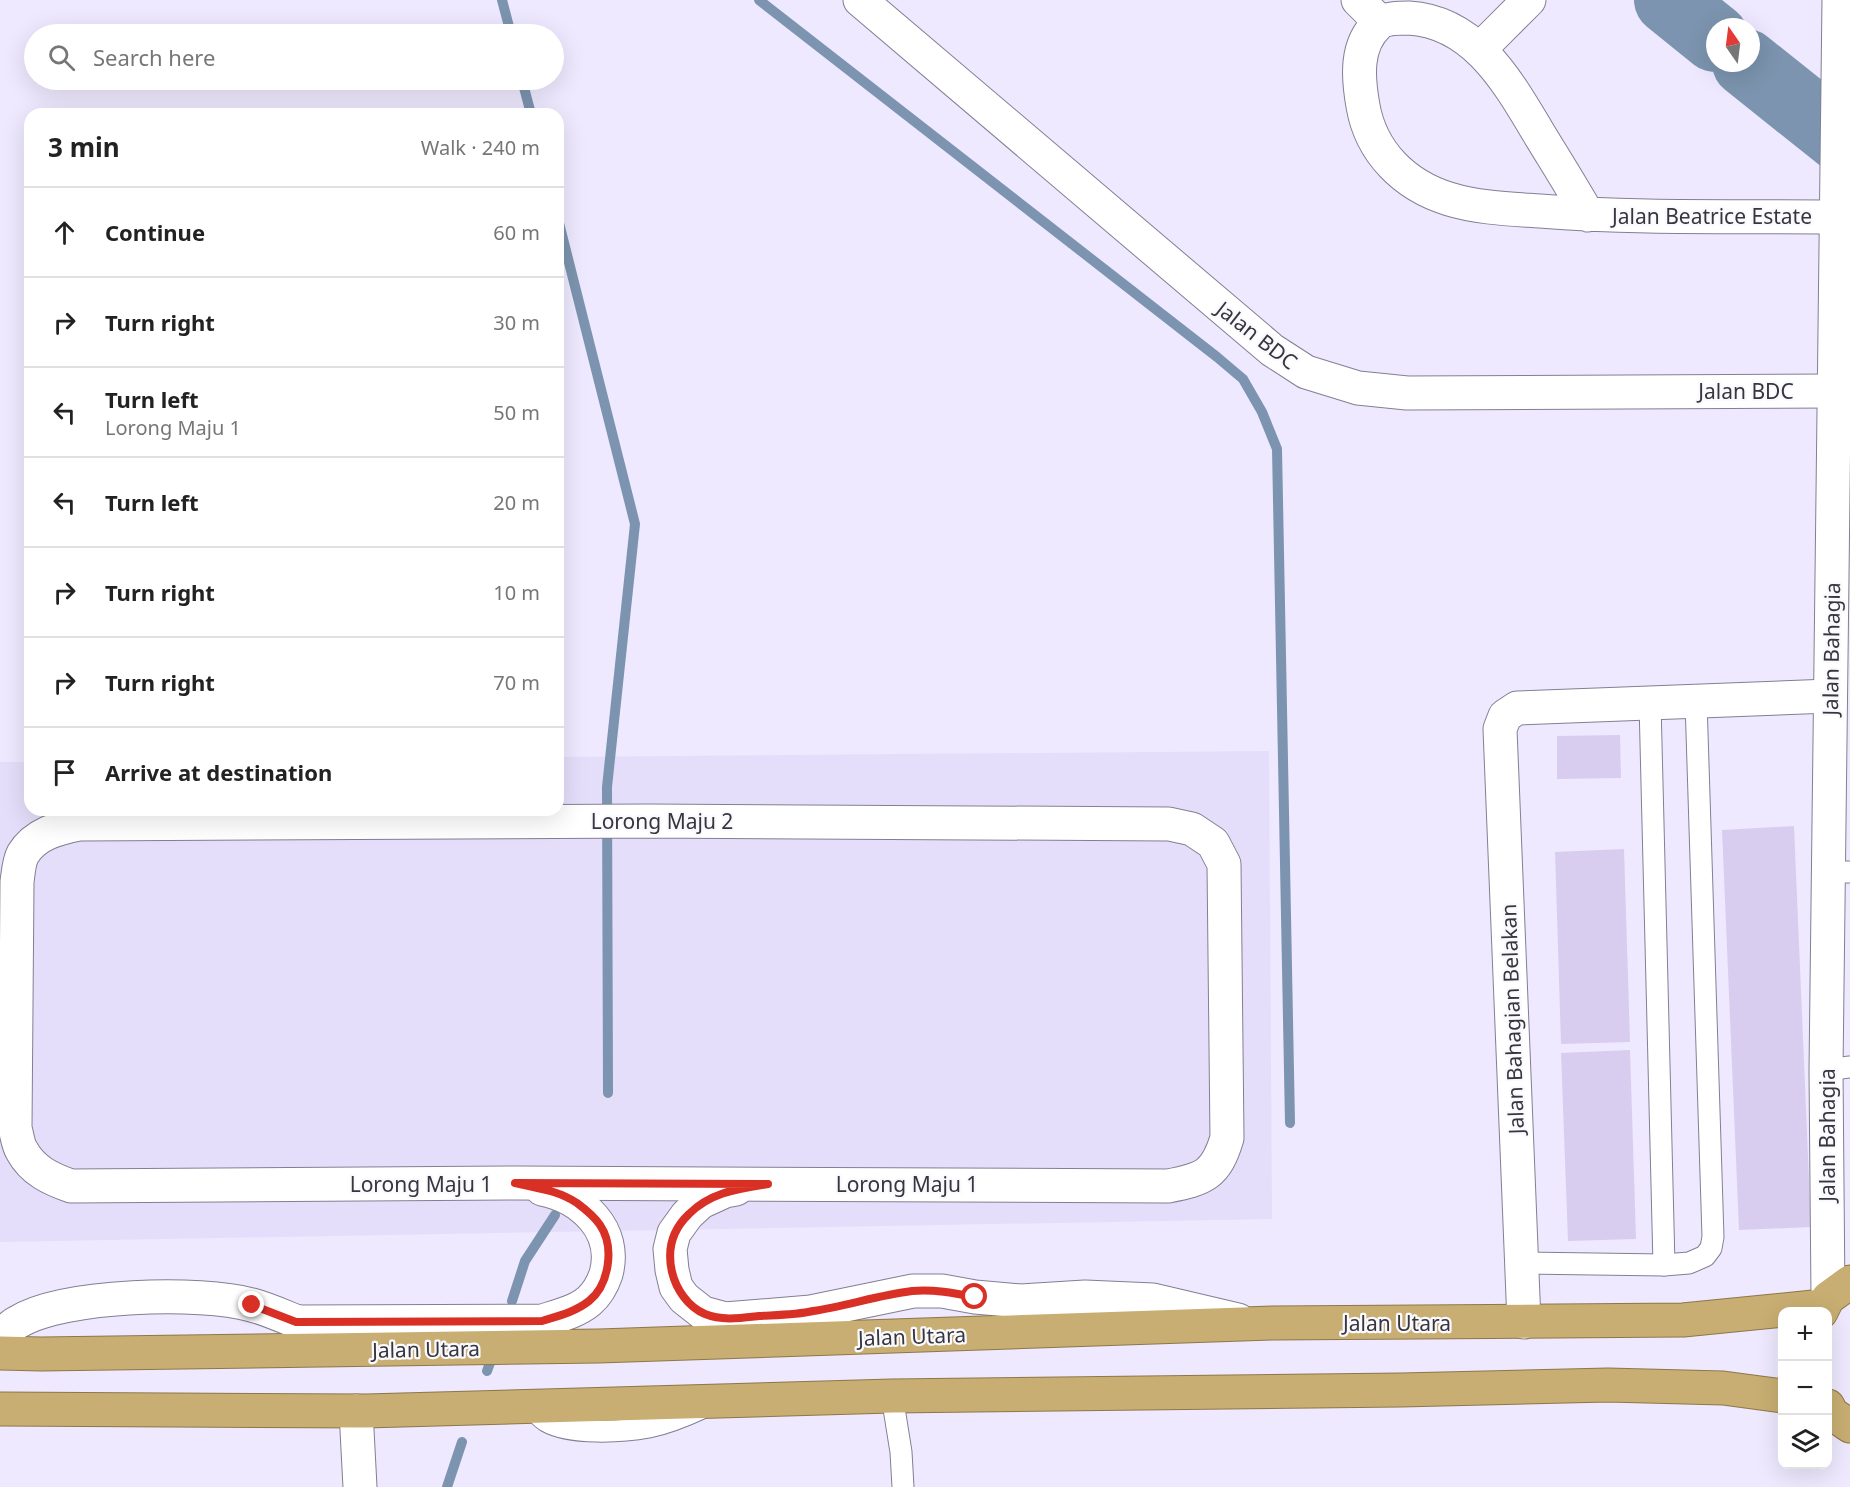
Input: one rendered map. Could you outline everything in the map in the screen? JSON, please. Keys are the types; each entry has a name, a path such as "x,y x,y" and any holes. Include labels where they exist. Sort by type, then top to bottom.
{"highway":[{"name":"Jalan Utara","path":"0,1353 504,1348 1253,1324 1683,1320 1830,1299"},
{"path":"0,1409 356,1411 892,1396 1608,1385 1723,1388 1778,1395"},
{"path":"0,1386 18,1390 86,1396 158,1399 197,1409"}],"street":[{"name":"Jalan BDC","path":"860,0 1272,350 1306,372 1358,388 1407,393 1834,391"},
{"path":"1480,49 1529,0"},
{"name":"Jalan Bahagia","path":"1830,1299 1826,1130 1838,1069 1840,775 1830,696 1839,0"},
{"name":"Jalan Beatrice Estate","path":"1588,215 1507,79 1480,49 1449,28 1423,19 1400,18 1369,11 1367,37 1359,62 1359,88 1365,116 1378,148 1394,168 1418,185 1448,199 1482,206 1588,215 1836,217"},
{"path":"1650,703 1830,696"},
{"name":"Jalan Bahagian Belakan","path":"1524,1322 1500,729 1505,716 1516,708 1650,703"},
{"name":"Lorong Maju 2","path":"33,1165 21,1150 15,1128 17,882 22,855 37,839 53,829 79,824 573,821 1169,824 1192,829 1213,843 1224,864 1227,1138 1222,1157 1209,1173"},
{"path":"1826,1130 1850,1174"},
{"name":"Lorong Maju 1","path":"33,1165 48,1178 71,1186 515,1183 1168,1186 1192,1181 1209,1173"},
{"path":"296,1322 542,1321 571,1312 590,1300 603,1283 608,1263 607,1246 602,1227 575,1201 555,1191 515,1183"},
{"path":"768,1184 725,1191 701,1202 687,1215 674,1233 670,1249 676,1287 684,1298 704,1313 725,1319 810,1312"},
{"path":"670,1344 913,1291 942,1291 975,1297 1021,1301 1085,1297 1153,1300 1253,1324"},
{"path":"0,1335 19,1321 69,1305 142,1298 217,1298 252,1305 341,1337 445,1349"},
{"path":"356,1411 360,1487"}],"lane":[{"path":"1522,1263 1665,1266 1689,1263 1705,1256 1711,1248 1713,1237 1696,701"},
{"path":"1650,703 1665,1266"},
{"path":"892,1396 901,1452 903,1487"}],"shaded area":[{"path":"1269,751 1272,1219 0,1242 0,762 24,762 24,816 564,816 564,757"}],"building":[{"path":"1620,735 1621,778 1557,779 1557,736"},
{"path":"1794,826 1811,1227 1739,1230 1722,830"},
{"path":"1624,849 1630,1042 1561,1044 1555,852"},
{"path":"1630,1050 1636,1239 1568,1241 1561,1053"}],"waterway":[{"path":"502,0 508,24"},
{"path":"759,0 1217,357 1243,379 1262,412 1277,449 1290,1123"},
{"path":"1668,0 1706,31"},
{"path":"1757,72 1850,146"},
{"path":"525,90 529,108"},
{"path":"564,243 635,524 607,787 608,1093"},
{"path":"512,1301 525,1261 555,1215"},
{"path":"487,1371 494,1352"},
{"path":"447,1487 462,1442"}],"route":[{"path":"252,1305 296,1322 542,1321 571,1312 590,1300 603,1283 608,1263 607,1246 602,1227 575,1201 555,1191 515,1183 768,1184 725,1191 701,1202 687,1215 674,1233 670,1249 676,1287 684,1298 704,1313 725,1319 810,1312 913,1291 942,1291 975,1297"}]}
